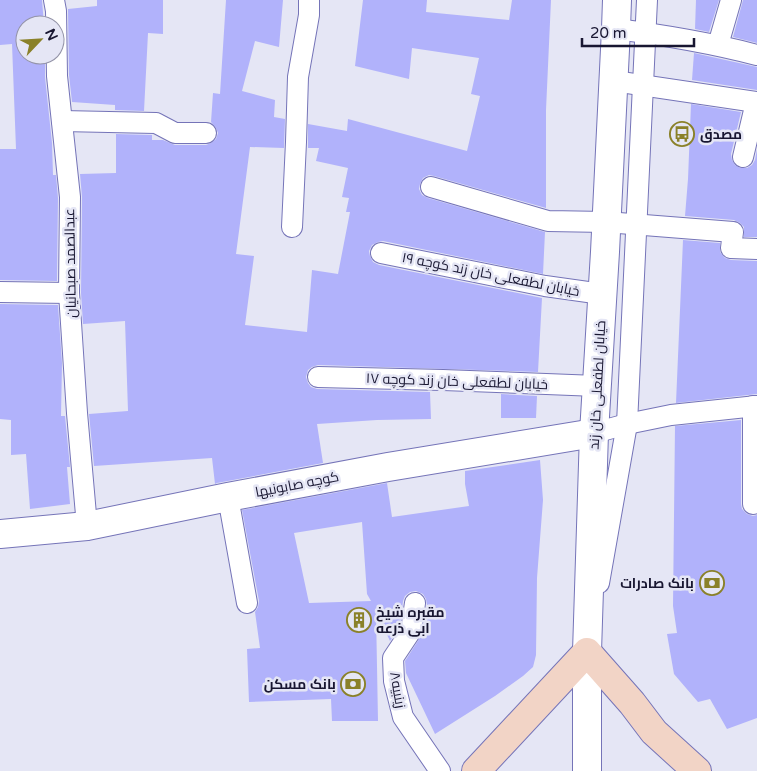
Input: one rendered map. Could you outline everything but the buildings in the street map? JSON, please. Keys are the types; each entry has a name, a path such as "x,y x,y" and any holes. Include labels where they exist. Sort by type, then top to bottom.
{"main road":[{"path":"476,771 587,652 632,703 654,732 696,771"}],"street":[{"name":"خیابان لطفعلی خان زند","path":"587,771 587,652 594,433 614,81 616,0"},
{"name":"کوچه صابونیها","path":"0,534 87,526 388,467 594,433"}],"lane":[{"name":"عبدالصمد صبحانیان","path":"54,0 56,11 57,76 70,197 69,293 87,526"},
{"path":"292,227 298,77 309,15 309,0"},
{"path":"587,652 627,424 647,0"},
{"path":"718,45 732,0"},
{"path":"616,29 718,45 757,55"},
{"path":"614,81 756,102 744,157"},
{"path":"62,120 156,123 175,133 206,133"},
{"path":"431,187 548,221 606,222 733,232 731,248 757,248"},
{"name":"خیابان لطفعلی خان زند کوچه ۱۹","path":"381,253 546,286 602,294"},
{"path":"0,292 69,293"},
{"name":"خیابان لطفعلی خان زند کوچه ۱۷","path":"318,377 597,386"},
{"path":"594,433 671,414 755,406 753,504"},
{"path":"228,497 247,603"},
{"name":"زینبیه۸","path":"415,603 411,631 393,658 394,681 403,717 440,771"}],"place":[{"name":"مصدق","path":"682,134"},
{"name":"بانک صادرات","path":"712,583"},
{"name":"مقبره شیخ ابی ذرعه","path":"359,620"},
{"name":"بانک مسکن","path":"353,684"}]}
